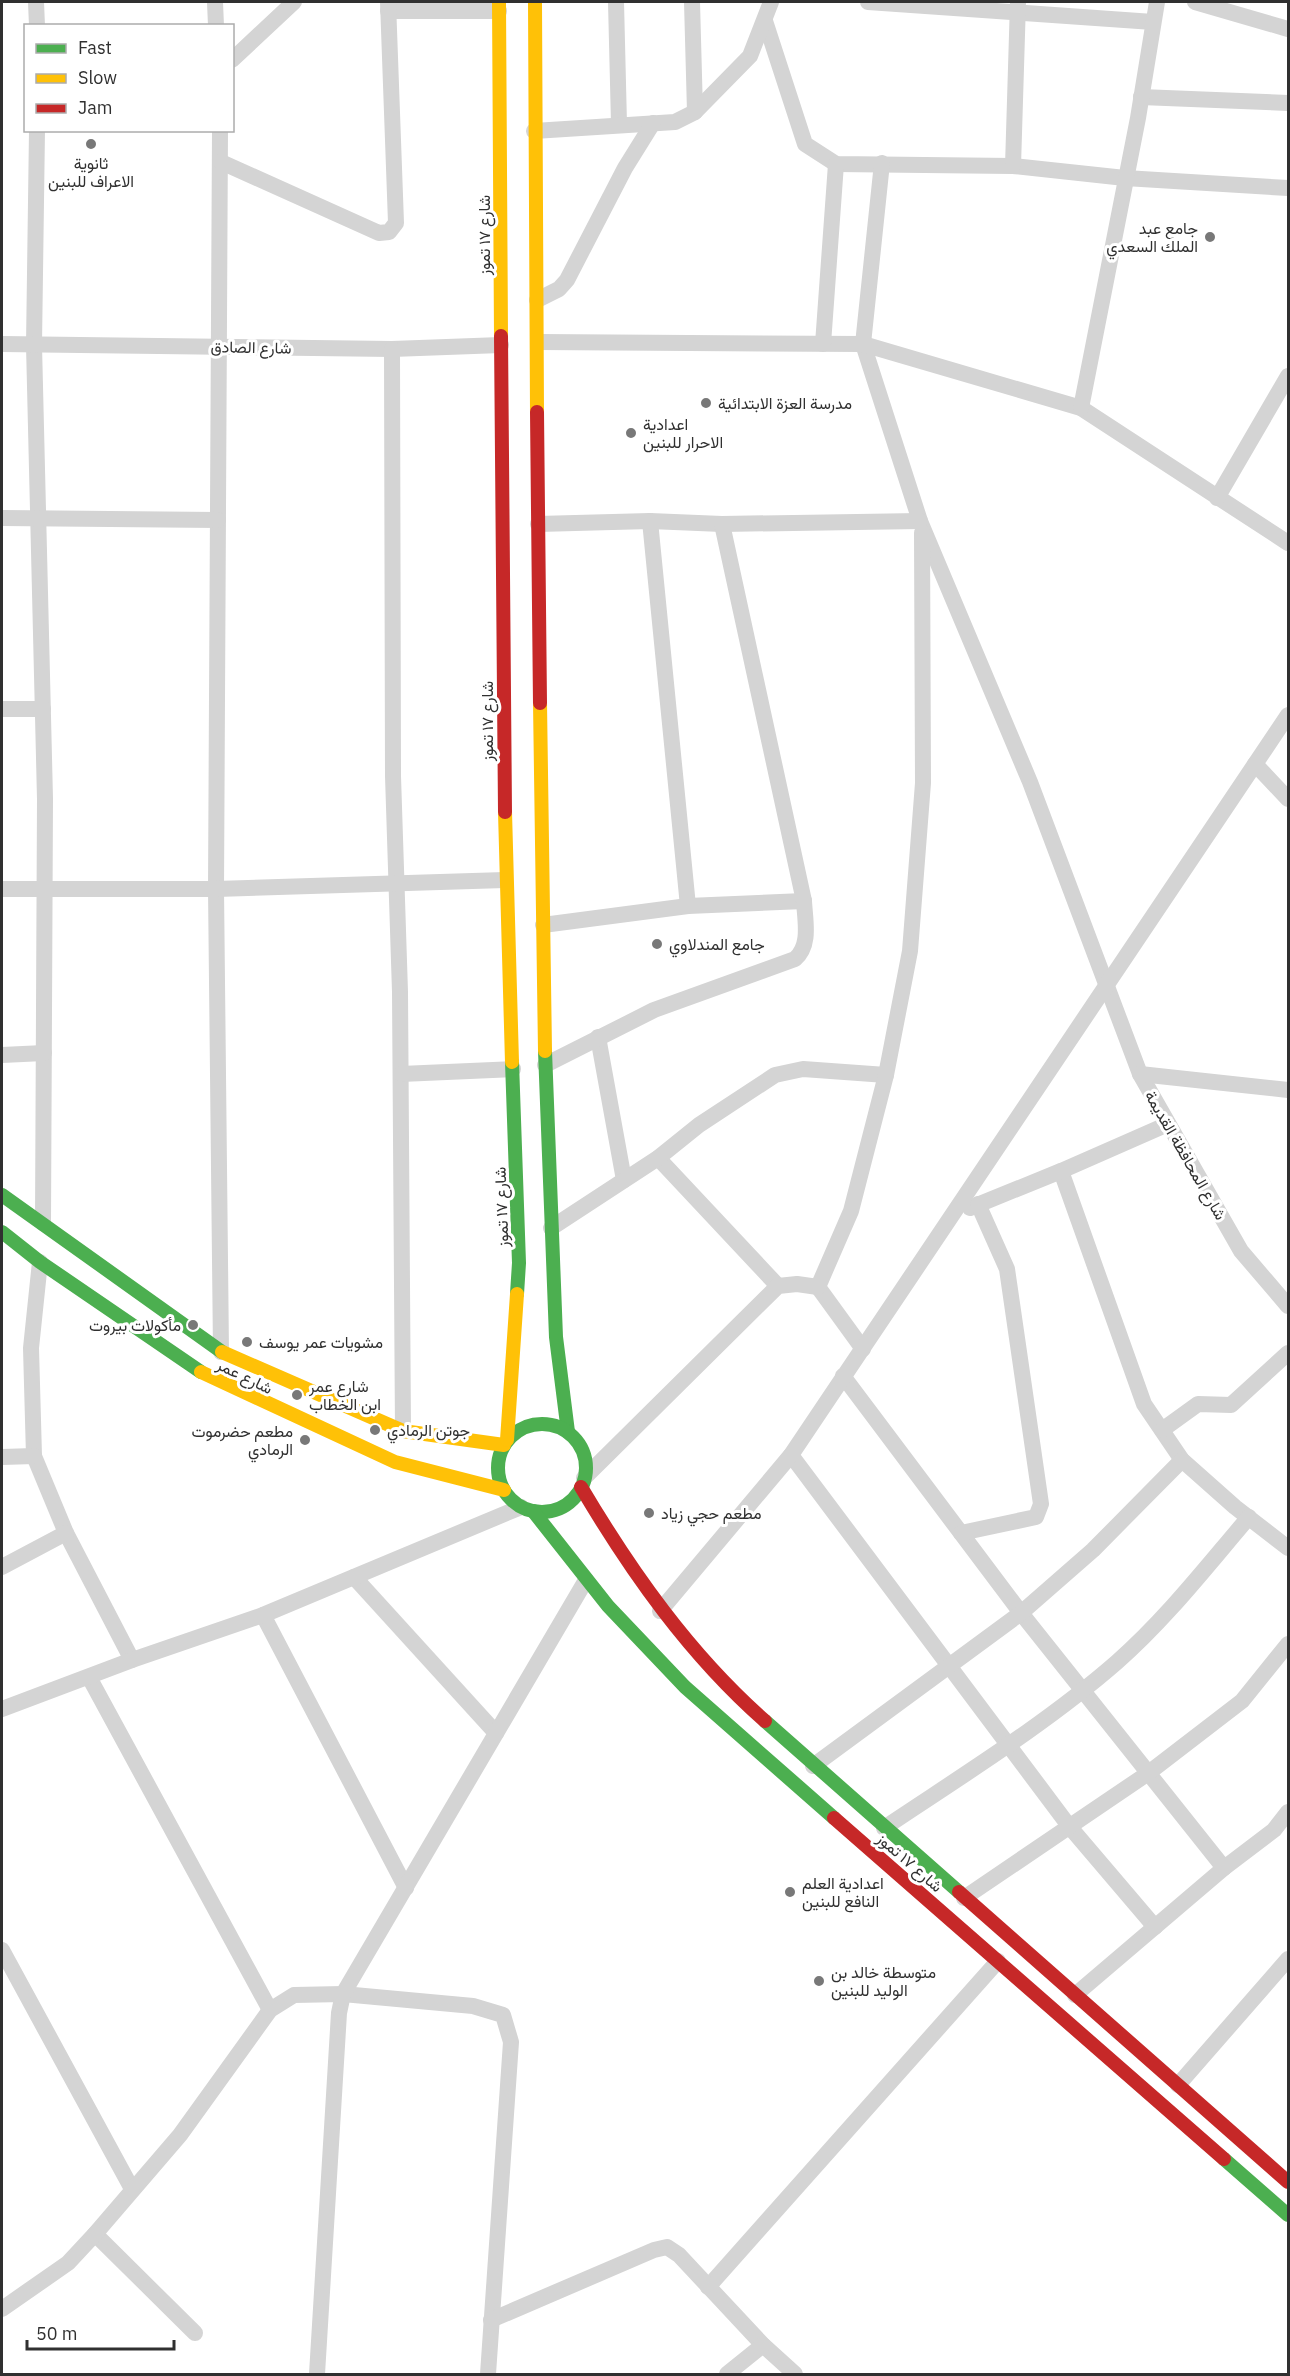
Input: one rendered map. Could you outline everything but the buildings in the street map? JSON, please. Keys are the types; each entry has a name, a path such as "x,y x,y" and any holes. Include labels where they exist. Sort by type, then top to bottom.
{"main road":[{"path":"535,2 534,131 545,1065 556,1337 568,1432"},
{"name":"شارع ١٧ تموز","path":"499,6 505,880 519,1263 506,1443"},
{"name":"شارع عمر","path":"2,1195 221,1352 404,1431 506,1443"},
{"name":"شارع عمر","path":"2,1232 40,1262 207,1376 244,1395 395,1462 504,1490"},
{"path":"530,1425 556,1426 568,1432 583,1453 583,1482 567,1504 545,1512 527,1509 504,1490 498,1476 498,1460 506,1443 530,1425"},
{"name":"شارع ١٧ تموز","path":"583,1482 607,1531 660,1611 732,1692 813,1766 1288,2182"},
{"name":"شارع ١٧ تموز","path":"527,1509 630,1632 685,1687 1288,2215"}],"street":[{"path":"36,2 37,24"},
{"path":"215,2 216,24"},
{"path":"234,58 294,2"},
{"path":"616,2 619,124"},
{"path":"692,2 695,112"},
{"path":"534,131 675,122 695,112 750,56 771,2"},
{"path":"868,2 1018,8 1153,22"},
{"path":"1081,408 1157,2"},
{"path":"1195,2 1288,29"},
{"path":"221,162 379,233 389,232 396,223 388,6 499,6"},
{"path":"1013,166 1018,8"},
{"path":"765,21 805,144 836,164 1013,166 1125,178 1288,188"},
{"path":"1141,97 1288,103"},
{"path":"537,300 559,290 567,280 625,168 653,123"},
{"path":"37,132 34,345 45,888 43,1223"},
{"path":"220,132 216,889 221,1352"},
{"path":"818,1287 851,1211 886,1075 910,951 923,783 921,523 863,344 882,163"},
{"path":"823,344 836,164"},
{"path":"538,342 863,344 1081,408 1288,543"},
{"name":"شارع الصادق","path":"2,344 392,349 501,345"},
{"path":"392,349 393,776 401,1074 404,1431"},
{"path":"1217,498 1288,376"},
{"path":"2,518 218,520"},
{"path":"538,524 650,521 722,524 921,523"},
{"path":"650,521 688,906"},
{"name":"شارع المحافظة القديمة","path":"921,523 1030,782 1140,1074 1241,1251 1288,1306"},
{"path":"545,1065 654,1010 795,959 803,952 806,940 804,901 722,524"},
{"path":"2,709 43,709"},
{"path":"660,1611 791,1455 1107,989 1288,716"},
{"path":"1255,764 1288,799"},
{"path":"2,888 216,889 505,880"},
{"path":"543,925 688,906 804,901"},
{"path":"598,1037 624,1180"},
{"path":"2,1054 44,1053"},
{"path":"401,1074 513,1069"},
{"path":"552,1228 658,1158 699,1125 775,1075 803,1069 886,1075"},
{"path":"1140,1074 1288,1090"},
{"path":"953,1214 1061,1171 1168,1124"},
{"path":"658,1158 778,1286"},
{"path":"1061,1171 1144,1404 1182,1460 1288,1548"},
{"path":"961,1533 1036,1516 1041,1504 1007,1269 978,1204"},
{"path":"40,1262 32,1348 34,1456 66,1533 132,1660"},
{"path":"583,1482 778,1286 797,1284 818,1287 863,1348"},
{"path":"1162,1430 1198,1404 1231,1406 1288,1353"},
{"path":"843,1376 1021,1613 1224,1868"},
{"path":"791,1455 1069,1826 1155,1927"},
{"path":"2,1457 34,1456"},
{"path":"813,1766 1021,1613 1092,1550 1182,1460"},
{"path":"2,1709 132,1660 263,1615 527,1509"},
{"path":"884,1828 1008,1744 1118,1661 1177,1601 1249,1517"},
{"path":"2,1567 66,1533"},
{"path":"354,1577 496,1733"},
{"path":"317,2374 339,2013 343,1994 585,1580"},
{"path":"263,1615 406,1888"},
{"path":"964,1898 1147,1774 1242,1701 1288,1644"},
{"path":"88,1677 270,2010"},
{"path":"1075,1995 1224,1868 1274,1830 1288,1812"},
{"path":"2,1950 132,2189"},
{"path":"1178,2085 1288,1959"},
{"path":"708,2287 998,1961"},
{"path":"2,2309 68,2263 95,2234 180,2135 270,2010 294,1995 343,1994 473,2006 503,2015 511,2042 488,2374"},
{"path":"95,2234 195,2333"},
{"path":"491,2320 654,2250 667,2247 679,2254 763,2345 795,2374"},
{"path":"727,2374 763,2345"}],"traffic: fast":[{"path":"545,1051 556,1337 568,1432"},
{"path":"512,1062 519,1263 517,1294"},
{"path":"2,1195 222,1352"},
{"path":"2,1232 40,1262 201,1372"},
{"path":"542,1424 559,1428 573,1437 582,1451 586,1468 582,1485 573,1499 559,1508 542,1512 525,1508 511,1499 502,1485 498,1468 502,1451 511,1437 525,1428 542,1424"},
{"path":"533,1511 608,1606 685,1687 834,1818"},
{"path":"765,1721 959,1892"},
{"path":"1224,2159 1288,2215"}],"traffic: slow":[{"path":"499,2 501,336"},
{"path":"535,2 537,412"},
{"path":"540,703 545,1051"},
{"path":"505,812 512,1062"},
{"path":"507,1440 517,1294"},
{"path":"222,1352 403,1431 504,1445"},
{"path":"201,1372 395,1462 504,1490"}],"traffic: jam":[{"path":"501,336 505,812"},
{"path":"537,412 540,703"},
{"path":"581,1487 621,1551 664,1612 712,1669 765,1721"},
{"path":"834,1818 1224,2159"},
{"path":"959,1892 1288,2182"}],"place":[{"name":"ثانوية الاعراف للبنين","path":"91,144"},
{"name":"جامع عبد الملك السعدي","path":"1210,237"},
{"name":"مدرسة العزة الابتدائية","path":"706,403"},
{"name":"اعدادية الاحرار للبنين","path":"631,433"},
{"name":"جامع المندلاوي","path":"657,944"},
{"name":"مأكولات بيروت","path":"193,1325"},
{"name":"مشويات عمر يوسف","path":"247,1342"},
{"name":"شارع عمر ابن الخطاب","path":"297,1395"},
{"name":"جوتن الرمادي","path":"375,1430"},
{"name":"مطعم حضرموت الرمادي","path":"305,1440"},
{"name":"مطعم حجي زياد","path":"649,1513"},
{"name":"اعدادية العلم النافع للبنين","path":"790,1892"},
{"name":"متوسطة خالد بن الوليد للبنين","path":"819,1981"}]}
